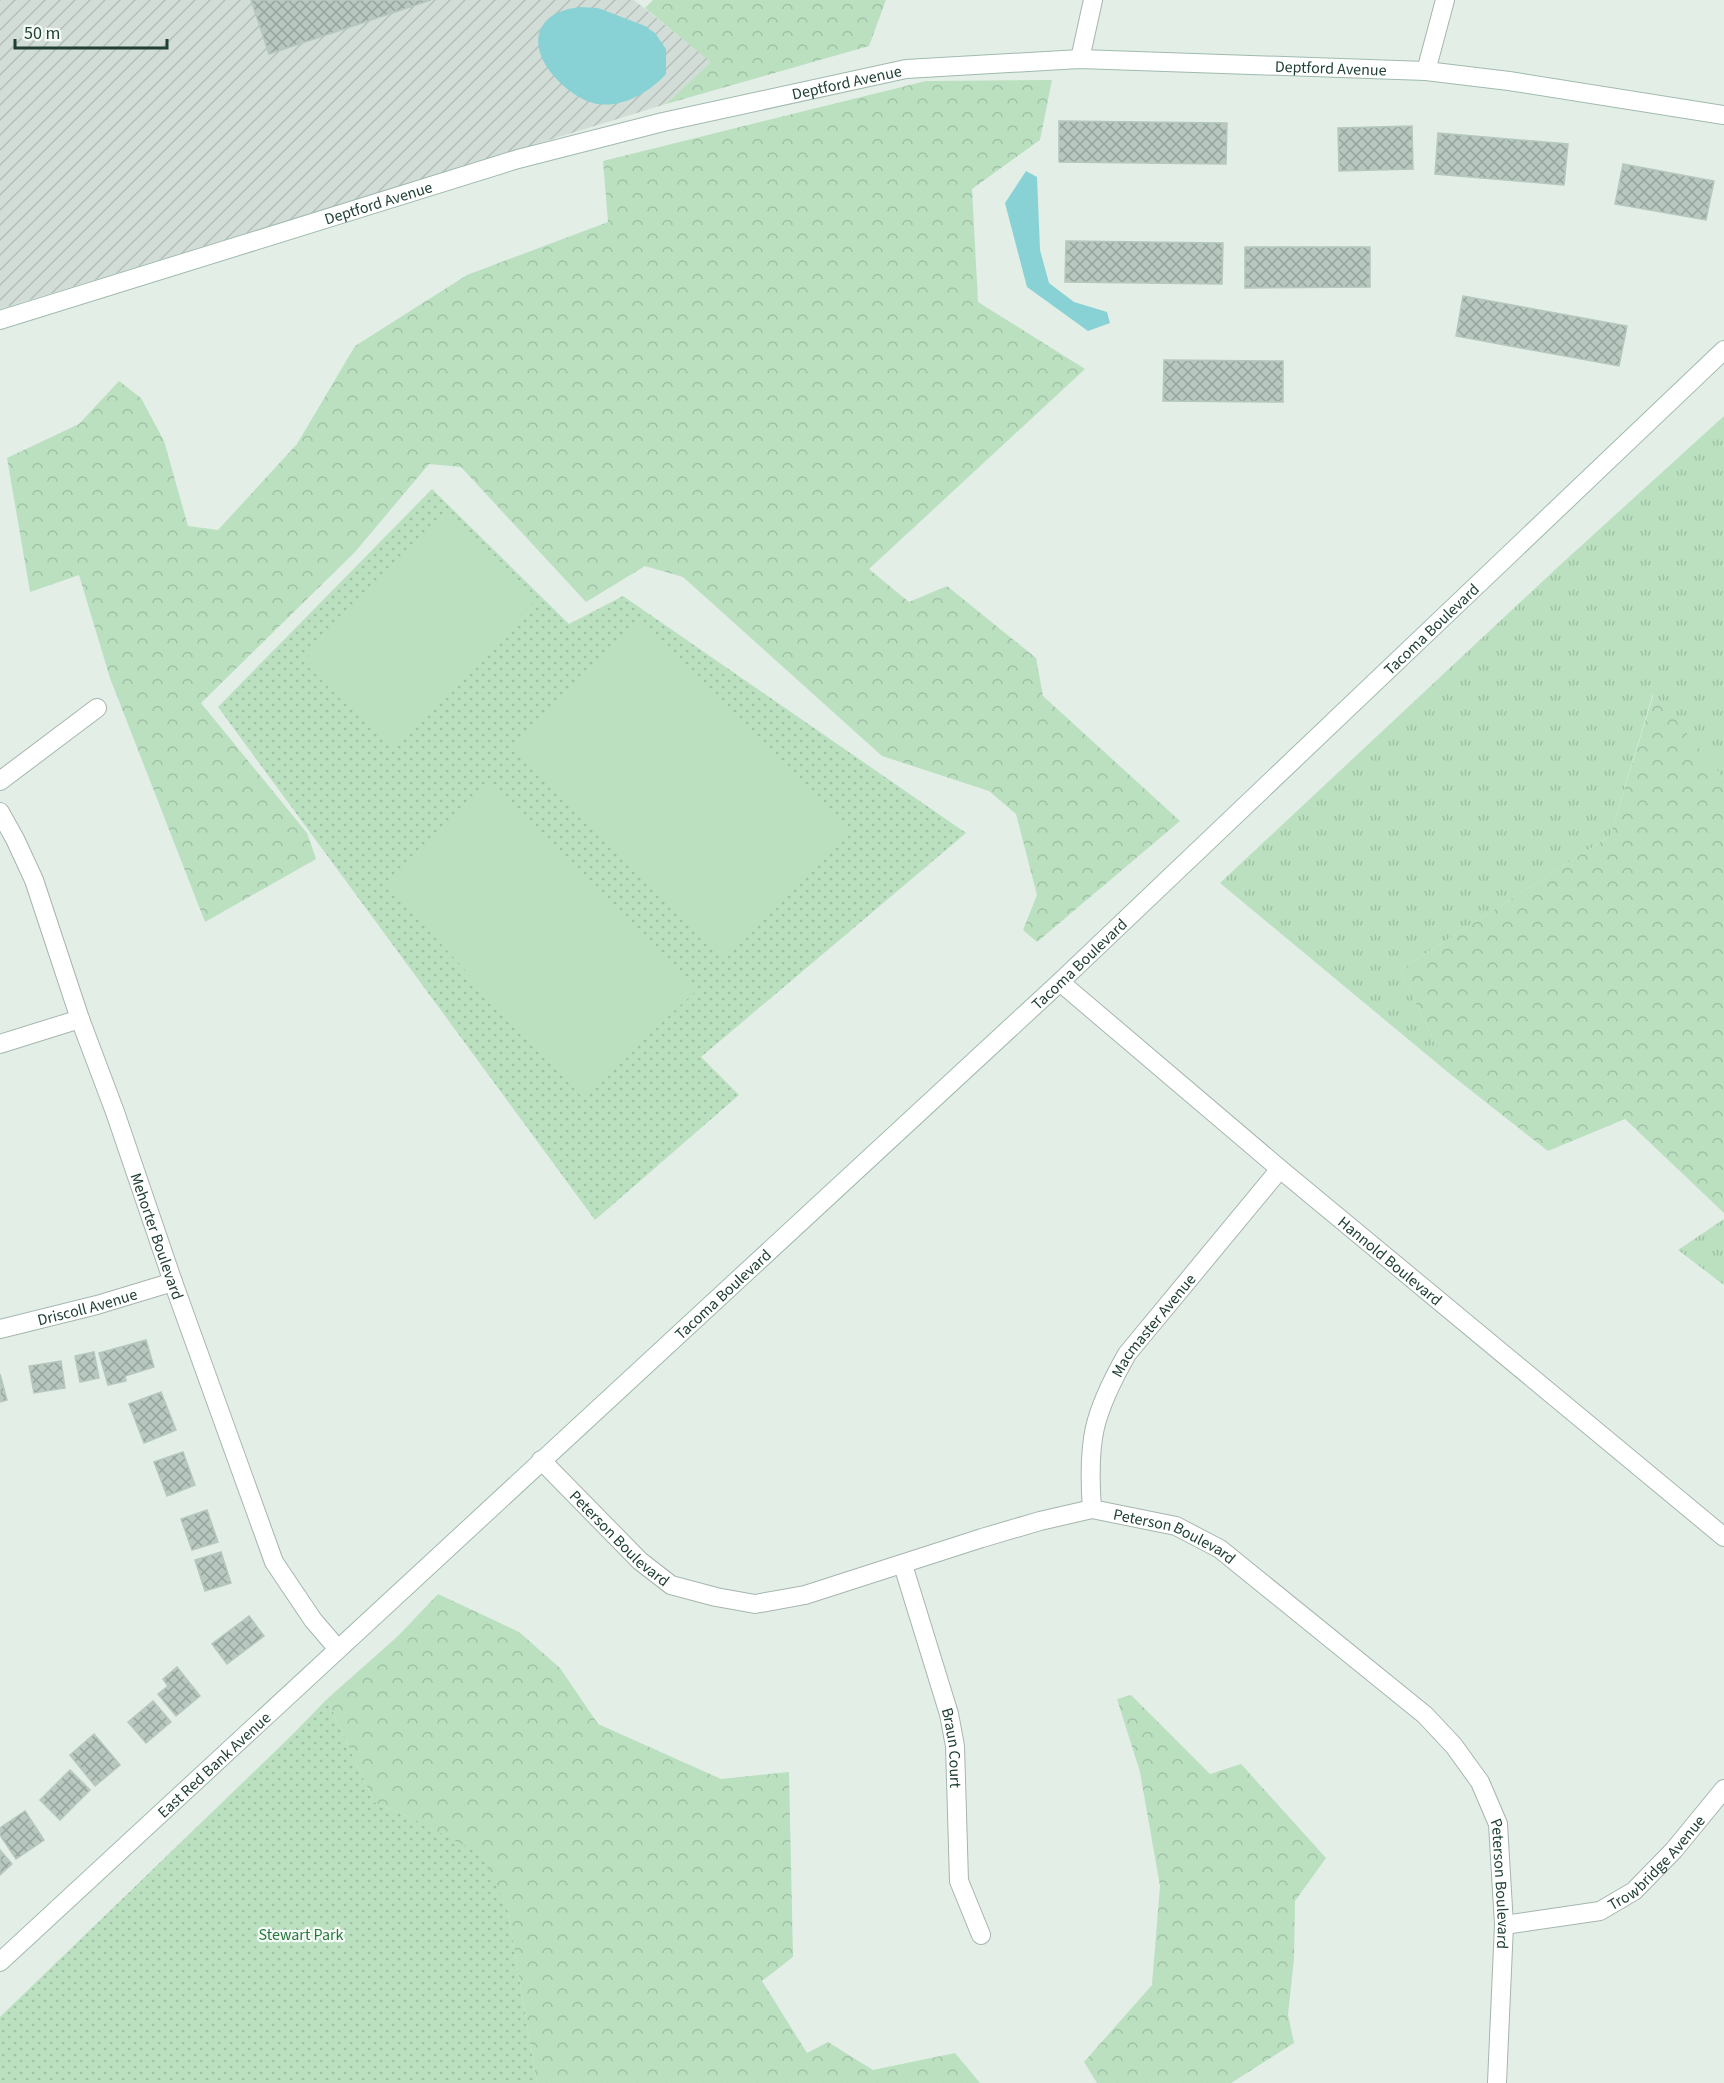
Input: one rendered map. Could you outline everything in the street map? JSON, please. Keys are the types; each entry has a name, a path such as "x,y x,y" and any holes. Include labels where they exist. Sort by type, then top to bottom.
{"street":[{"path":"1080,59 1093,0"},
{"path":"1426,71 1445,0"},
{"name":"Deptford Avenue","path":"0,320 470,174 614,133 906,69 1080,59 1426,71 1509,81 1724,115"},
{"name":"Tacoma Boulevard","path":"426,1567 1060,981 1724,350"},
{"path":"0,781 97,708"},
{"name":"Mehorter Boulevard","path":"0,812 34,880 80,1020 115,1112 173,1282 274,1562 313,1620 337,1648"},
{"name":"Hannold Boulevard","path":"1060,981 1280,1169 1724,1537"},
{"path":"0,1044 80,1020"},
{"name":"Macmaster Avenue","path":"1092,1509 1091,1445 1096,1418 1127,1354 1280,1169"},
{"name":"Driscoll Avenue","path":"0,1329 97,1305 173,1282"},
{"name":"Peterson Boulevard","path":"541,1460 640,1560 671,1585 716,1598 755,1604 805,1595 982,1538 1092,1509 1176,1526 1220,1549 1425,1715 1454,1746 1480,1782 1498,1824 1504,1924 1497,2083"},
{"name":"Braun Court","path":"903,1565 949,1714 955,1746 959,1881 981,1935"},
{"name":"East Red Bank Avenue","path":"0,1962 426,1567"},
{"name":"Trowbridge Avenue","path":"1504,1924 1600,1911 1634,1891 1674,1850 1724,1788"}],"shaded area":[{"path":"0,0 634,0 712,62 666,104 0,309"}],"green space":[{"path":"653,0 886,0 869,46 666,104 711,62 645,8"},
{"path":"1052,80 1040,140 972,189 978,302 1085,369 869,569 909,602 947,586 1036,658 1043,696 1180,821 1037,942 1023,930 1037,895 1016,814 989,791 882,756 683,577 645,566 586,602 461,467 429,464 355,552 201,703 307,833 316,859 205,922 110,678 79,575 30,592 7,458 79,424 119,381 141,398 164,441 188,526 218,530 297,444 355,346 467,275 608,222 603,161 926,81"},
{"path":"1724,416 1724,779 1653,694 1610,836 1400,970 1450,1074 1220,883 1559,566"},
{"path":"432,489 569,624 623,596 966,833 701,1057 739,1095 595,1220 218,707"},
{"path":"448,511 537,598 392,749 303,662"},
{"path":"640,624 849,829 724,954 514,747"},
{"path":"1654,693 1724,779 1724,1213 1625,1119 1548,1151 1450,1074 1400,970 1610,836"},
{"path":"487,783 695,992 581,1096 385,883"},
{"path":"1724,1219 1724,1285 1678,1250"},
{"path":"438,1594 519,1632 560,1668 598,1724 721,1779 789,1772 793,1957 762,1981 807,2053 828,2042 873,2070 955,2053 980,2083 537,2083 507,1907 409,1817 374,1802 327,1699 398,1636"},
{"path":"1131,1695 1210,1774 1241,1764 1326,1858 1295,1901 1294,1958 1288,2015 1294,2043 1231,2083 1097,2083 1084,2062 1152,1985 1160,1886 1140,1772 1117,1699"},
{"name":"Stewart Park","path":"327,1699 374,1802 409,1817 481,1854 507,1907 537,2083 0,2083 0,2017"}],"water":[{"path":"580,7 598,8 645,26 655,33 666,49 666,74 651,88 633,98 613,104 593,103 570,91 549,69 538,44 540,32 547,20 554,14"},
{"path":"1026,171 1037,177 1040,250 1049,283 1074,302 1107,312 1110,323 1088,331 1027,287 1005,203"}],"building":[{"path":"251,0 431,0 269,54"},
{"path":"1059,121 1227,123 1226,164 1059,162"},
{"path":"1412,126 1413,169 1339,171 1338,128"},
{"path":"1438,133 1568,144 1564,185 1435,174"},
{"path":"1623,164 1714,181 1706,220 1615,204"},
{"path":"1066,241 1223,243 1222,284 1065,282"},
{"path":"1245,247 1370,247 1370,287 1245,288"},
{"path":"1463,296 1627,326 1619,366 1456,336"},
{"path":"1164,360 1283,361 1283,402 1163,401"},
{"path":"146,1340 154,1367 125,1376 126,1381 108,1385 99,1353"},
{"path":"94,1352 99,1378 80,1382 75,1356"},
{"path":"61,1361 65,1388 34,1393 29,1366"},
{"path":"0,1374 7,1400 0,1402"},
{"path":"161,1392 176,1430 144,1443 129,1404"},
{"path":"183,1452 195,1485 167,1496 154,1462"},
{"path":"207,1510 218,1542 192,1550 181,1519"},
{"path":"221,1552 231,1583 205,1591 195,1560"},
{"path":"249,1616 264,1636 227,1664 212,1644"},
{"path":"177,1667 200,1696 176,1716 158,1694 168,1686 163,1679"},
{"path":"153,1701 171,1722 146,1743 128,1722"},
{"path":"94,1734 120,1765 95,1786 70,1755"},
{"path":"70,1770 90,1790 60,1820 40,1800"},
{"path":"25,1811 44,1840 16,1859 0,1835 0,1828"},
{"path":"0,1850 12,1864 0,1875"}]}
